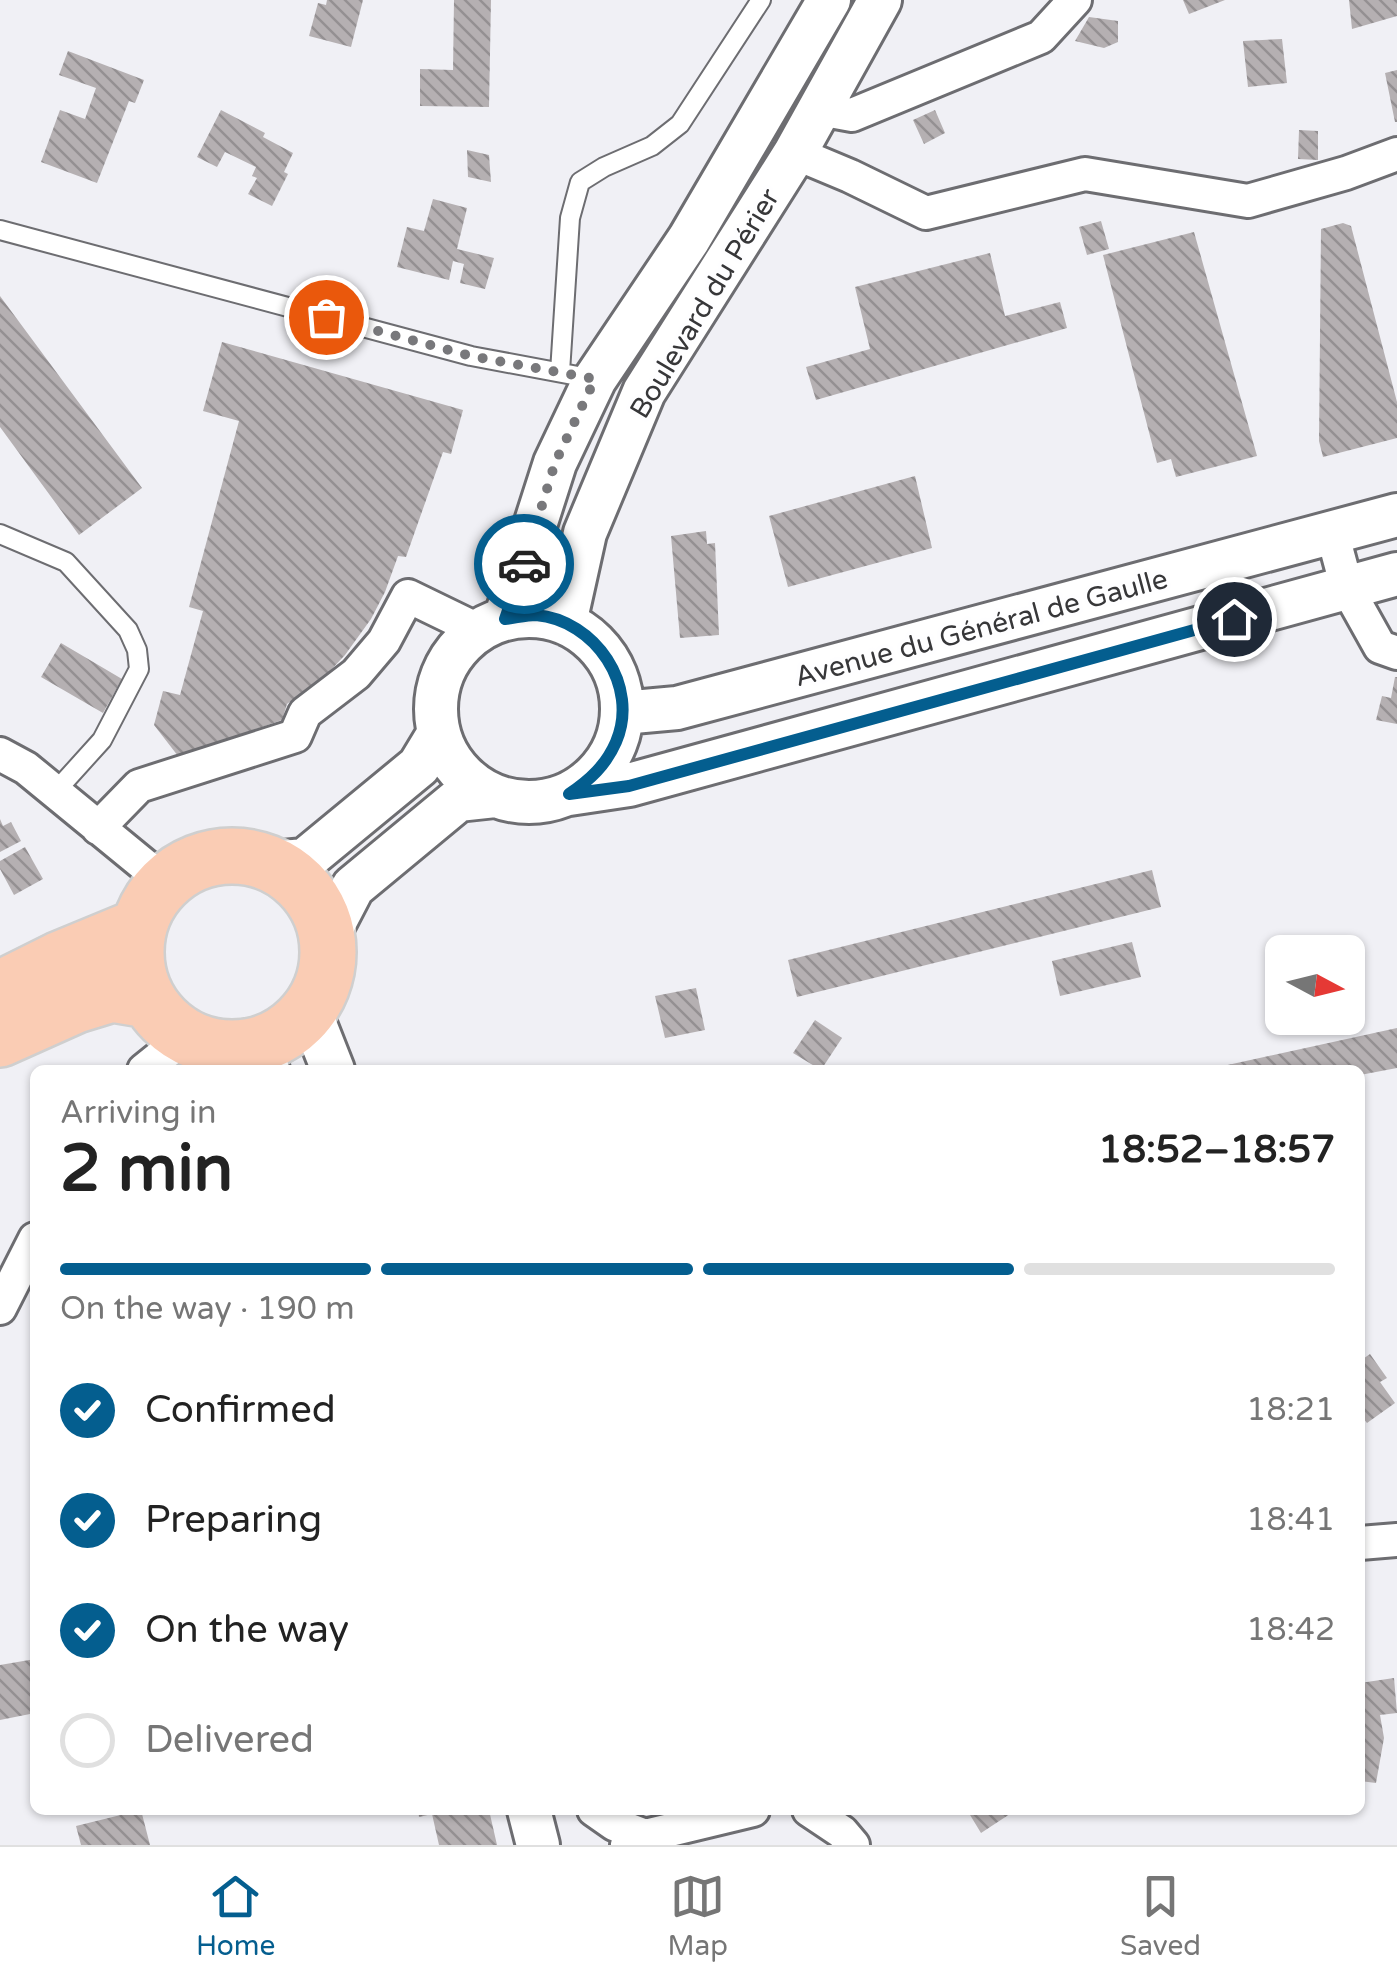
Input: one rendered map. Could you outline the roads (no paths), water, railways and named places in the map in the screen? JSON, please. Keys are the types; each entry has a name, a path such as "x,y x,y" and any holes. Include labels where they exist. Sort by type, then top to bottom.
{"highway":[{"path":"0,989 152,904 189,866 216,856 244,856 272,863 308,894 328,937 322,987 310,1010 263,1058 159,1036 112,994 76,1005 0,1039"},
{"path":"152,904 135,952 139,977 159,1036"}],"street":[{"name":"Boulevard du Périer","path":"491,624 555,463 577,376 689,239 829,0"},
{"name":"Boulevard du Périer","path":"565,622 585,533 644,392 795,153 880,0"},
{"path":"820,109 852,115 1041,36 1075,0"},
{"path":"795,153 926,213 1085,174 1248,201 1397,154"},
{"name":"Avenue du Général de Gaulle","path":"622,713 677,708 1397,515"},
{"path":"1332,532 1347,588 1380,647 1397,654"},
{"path":"569,794 590,780 618,738 622,713 619,684 608,658 589,637 565,622 535,615 491,624 456,650 442,676 436,704 439,733 450,760 470,781 494,796 519,802 545,801 629,786 1397,574"},
{"path":"98,828 139,786 295,736 305,713 356,674 384,641 408,596 491,624"},
{"path":"272,863 305,860 418,766 439,733"},
{"path":"0,754 26,768 98,828 152,904"},
{"path":"328,937 353,887 458,800 494,796"},
{"path":"310,1010 331,1065"},
{"path":"0,1308 30,1248"},
{"path":"1365,1543 1397,1540"},
{"path":"530,1815 538,1845"},
{"path":"601,1815 637,1842 735,1815"},
{"path":"816,1815 842,1832 853,1845"}],"lane":[{"path":"0,230 471,356 577,376 570,218 580,182 604,166 652,146 680,124 760,0"},
{"path":"0,534 66,562 128,630 137,650 138,670 102,740 55,792"}]}
